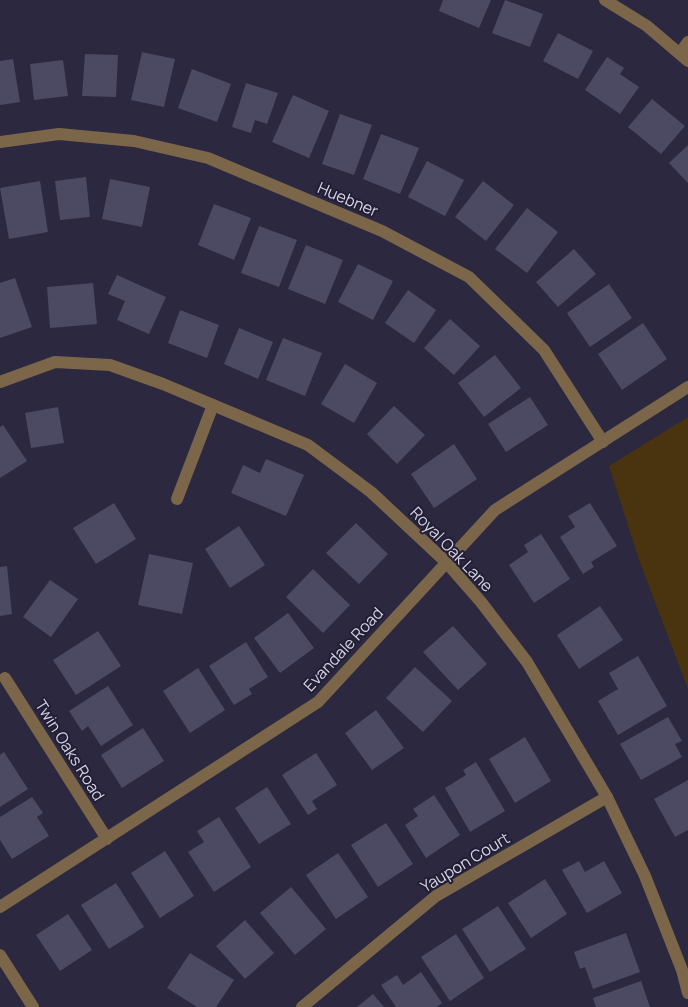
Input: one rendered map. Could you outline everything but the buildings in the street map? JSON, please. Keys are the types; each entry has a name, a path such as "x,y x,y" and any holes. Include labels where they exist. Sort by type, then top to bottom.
{"street":[{"path":"605,0 647,26 684,57 688,42"},
{"name":"Huebner","path":"0,142 59,134 143,143 208,158 382,230 469,278 544,350 602,442"},
{"name":"Royal Oak Lane","path":"0,382 55,362 110,365 163,384 308,445 372,492 446,562 481,602 528,662 607,797 646,876 682,970 688,993"},
{"name":"Evandale Road","path":"0,907 318,702 495,510 688,387"},
{"path":"177,499 213,405"},
{"name":"Twin Oaks Road","path":"5,678 107,839"},
{"name":"Yaupon Court","path":"302,1007 436,896 607,797"},
{"path":"0,955 33,1007"}],"shaded area":[{"path":"688,417 688,689 639,560 609,466"}]}
